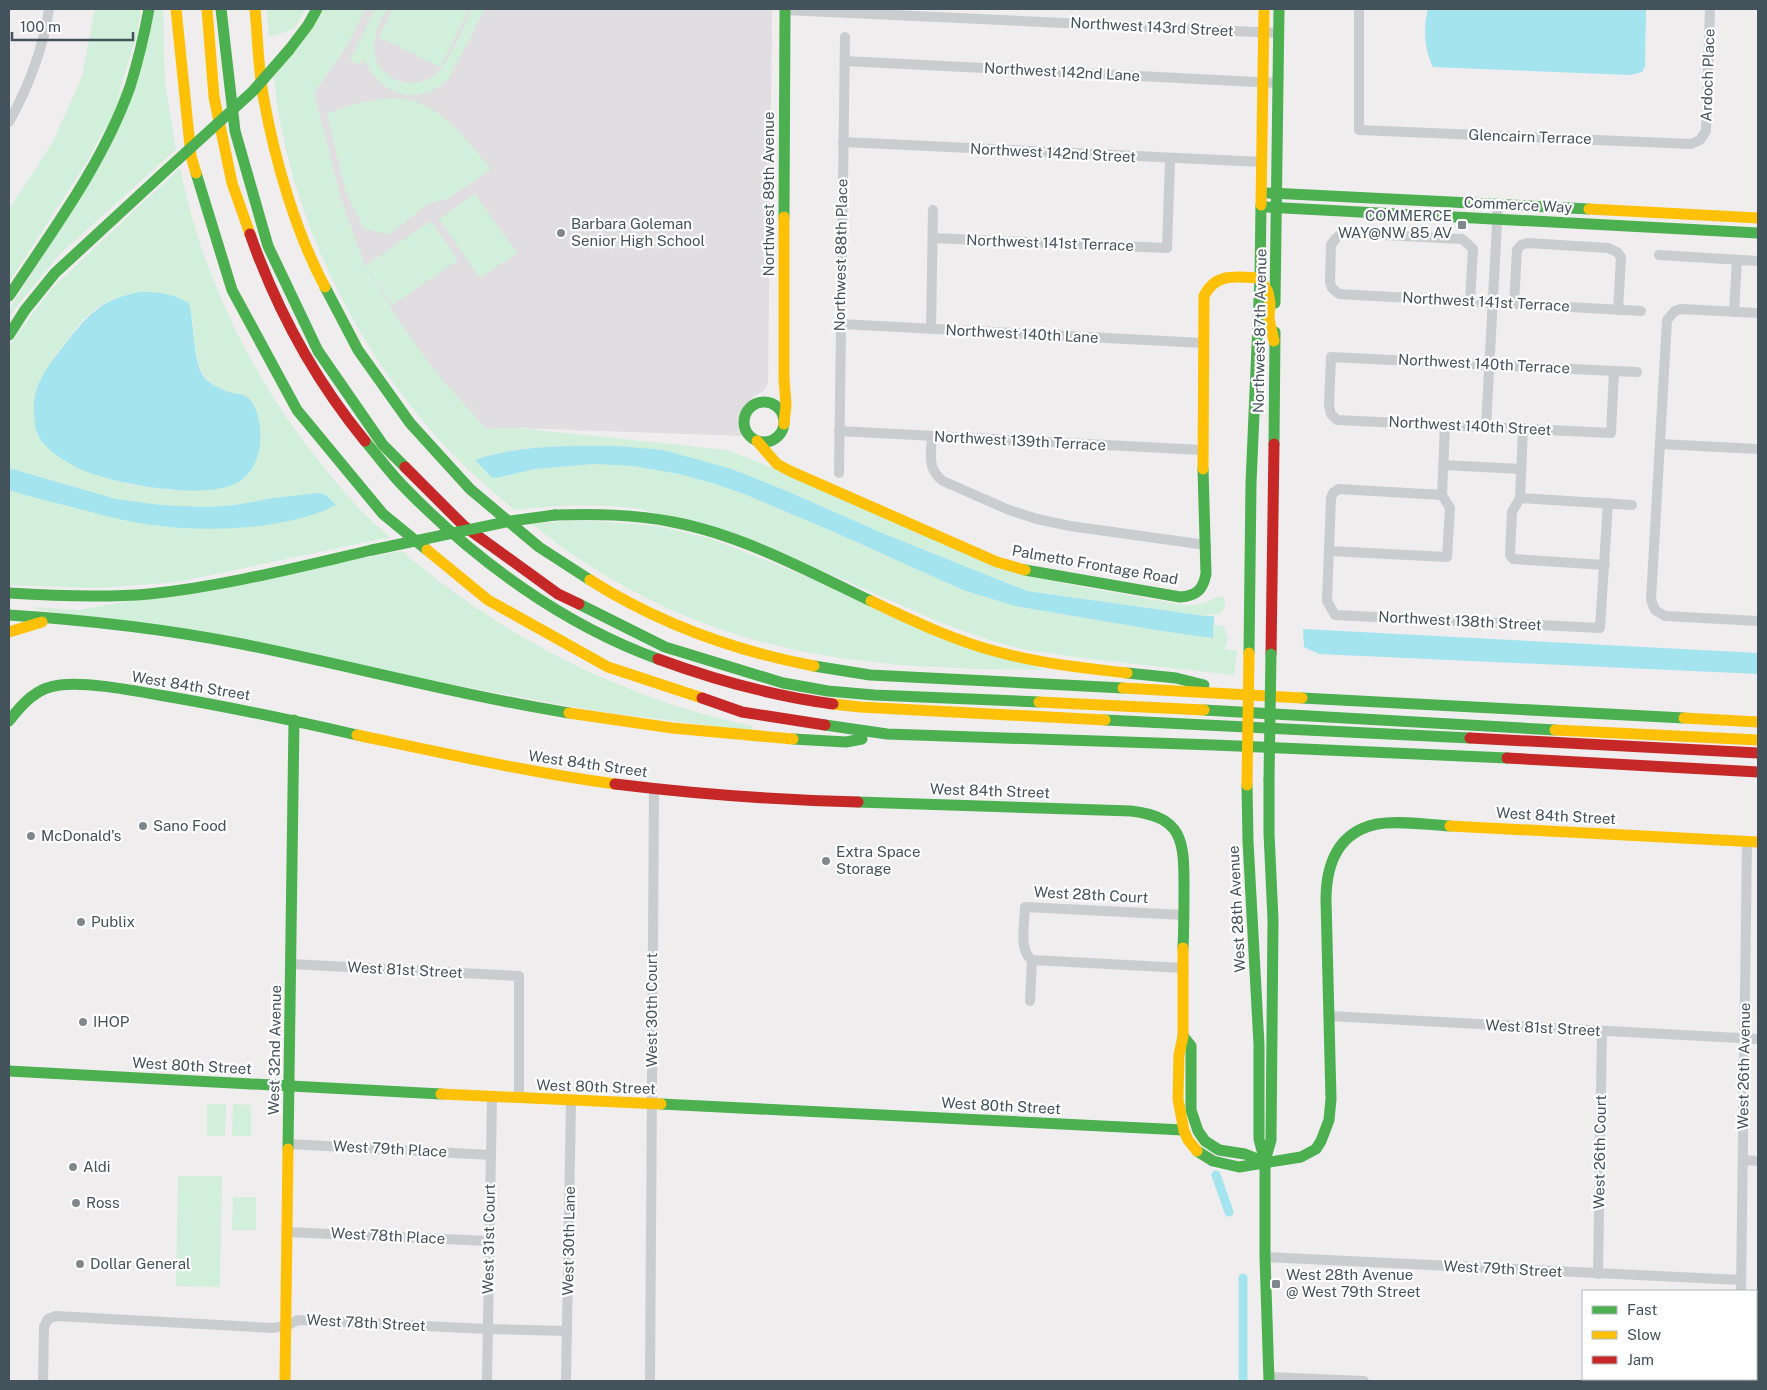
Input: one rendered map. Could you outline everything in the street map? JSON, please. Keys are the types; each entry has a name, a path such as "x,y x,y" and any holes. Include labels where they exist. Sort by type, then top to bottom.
{"main road":[{"path":"9,296 92,169 112,133 137,65 149,9"},
{"path":"176,9 179,79 191,161 204,210 231,287 255,339 289,398 330,454 381,512 419,548 476,594 540,633 609,666 679,693 756,715 823,727 887,734 1114,740 1352,750 1758,772"},
{"path":"207,9 210,60 216,110 233,188 271,291 315,373 345,417 377,458 441,524 483,560 530,594 609,638 656,659 732,684 782,696 860,707 1758,753"},
{"path":"220,9 226,88 247,187 267,246 289,297 332,375 390,452 432,497 457,520 528,576 580,608 630,633 678,653 722,668 787,684 839,692 1234,711 1758,740"},
{"path":"255,9 262,90 275,156 296,223 332,305 374,377 422,438 465,485 506,522 544,551 596,585 654,615 721,642 793,662 851,672 896,677 1233,693 1758,722"},
{"path":"9,335 25,310 55,273 253,91 289,50 308,25 316,9"},
{"name":"Northwest 89th Avenue","path":"783,428 786,405 784,379 785,9"},
{"name":"Northwest 87th Avenue","path":"1249,653 1251,483 1262,207 1264,9"},
{"name":"Northwest 87th Avenue","path":"1271,654 1279,9"},
{"name":"Commerce Way","path":"1262,193 1758,218"},
{"name":"Commerce Way","path":"1262,207 1758,233"},
{"name":"Palmetto Frontage Road","path":"757,442 777,464 790,471 997,562 1039,573 1180,597 1190,596 1199,593 1205,584 1206,545 1202,450 1204,296 1208,286 1213,281 1222,278 1260,278"},
{"path":"1260,278 1268,292 1270,303 1269,319 1274,340"},
{"path":"783,428 774,440 763,443 757,442 748,435 743,425 749,408 774,395 781,387 784,379"},
{"path":"760,402 778,407 784,418 779,455 790,471"},
{"path":"9,593 86,597 190,589 246,579 511,521 555,515 598,514 647,518 690,526 733,540 787,562 924,625 984,648 1024,658 1071,666 1182,679 1233,693"},
{"path":"9,615 57,618 145,628 231,642 486,698 636,723 718,733 846,742 887,734"},
{"path":"9,632 20,627 57,618"},
{"name":"West 28th Avenue","path":"1249,653 1248,841 1260,1045 1259,1139 1265,1162 1265,1257 1269,1379"},
{"name":"West 28th Avenue","path":"1265,1162 1271,1140 1273,920 1269,833 1271,654"},
{"name":"West 84th Street","path":"9,721 19,707 34,695 52,687 71,684 97,686 158,694 294,720 477,761 566,777 654,789 792,800 1152,814 1169,823 1177,833 1184,853 1184,915"},
{"name":"West 32nd Avenue","path":"286,1381 294,720"},
{"name":"West 84th Street","path":"1328,1016 1327,877 1329,865 1336,850 1353,833 1371,825 1388,823 1753,842"},
{"path":"1184,915 1183,1036 1179,1046 1179,1117 1188,1141 1197,1151 1219,1163 1244,1167 1265,1162 1301,1158 1313,1150 1325,1133 1329,1118 1331,1099 1328,1016"},
{"path":"1183,1036 1190,1046 1191,1110 1198,1132 1219,1150 1245,1154 1265,1162"},
{"name":"West 80th Street","path":"9,1071 492,1097 1183,1130"}],"street":[{"path":"9,122 24,94 36,64 48,9"},
{"name":"Northwest 143rd Street","path":"785,9 1278,33"},
{"name":"Glencairn Terrace","path":"1359,9 1359,130 1690,144 1700,140"},
{"name":"Ardoch Place","path":"1700,140 1706,131 1710,9"},
{"name":"Northwest 88th Place","path":"839,473 846,37"},
{"name":"Northwest 142nd Lane","path":"845,61 1278,83"},
{"name":"Northwest 142nd Street","path":"843,142 1262,162"},
{"name":"Northwest 141st Terrace","path":"933,238 1167,248 1170,158"},
{"path":"1486,427 1498,205"},
{"path":"931,329 933,210"},
{"name":"Northwest 141st Terrace","path":"1470,301 1473,250 1462,239 1342,233 1331,245 1330,282 1332,288 1339,294 1641,311"},
{"path":"1514,304 1517,250 1521,245 1528,243 1608,248 1616,252 1621,257 1618,310"},
{"path":"1659,255 1758,261"},
{"path":"1734,312 1737,260"},
{"path":"1758,313 1681,309 1667,320 1651,600 1653,607 1660,614 1667,617 1758,622"},
{"name":"Northwest 140th Lane","path":"840,324 1203,343"},
{"name":"Northwest 140th Terrace","path":"1331,414 1329,405 1331,357 1637,372"},
{"name":"Northwest 140th Street","path":"1331,414 1337,420 1611,433 1614,370"},
{"path":"1442,494 1340,489 1330,498 1329,551 1447,557 1450,508 1442,494 1445,425"},
{"path":"1523,428 1520,498 1512,512 1510,555 1514,559 1604,565 1608,503"},
{"name":"Northwest 139th Terrace","path":"839,431 1202,450"},
{"path":"932,436 931,464 936,476 943,481 1009,510 1037,519 1070,526 1206,545"},
{"path":"1660,444 1758,449"},
{"path":"1443,465 1521,469"},
{"path":"1520,498 1632,505"},
{"name":"Northwest 138th Street","path":"1329,551 1327,601 1335,615 1600,628 1604,565"},
{"name":"West 30th Court","path":"650,1381 654,789"},
{"name":"West 26th Avenue","path":"1741,1286 1744,1038 1753,842"},
{"name":"West 28th Court","path":"1032,960 1024,950 1025,907 1184,915"},
{"path":"1030,1001 1032,960 1184,968"},
{"name":"West 81st Street","path":"291,964 520,976 519,1098"},
{"name":"West 81st Street","path":"1328,1016 1758,1039"},
{"name":"West 26th Court","path":"1598,1274 1602,1031"},
{"name":"West 31st Court","path":"487,1381 492,1097"},
{"name":"West 30th Lane","path":"566,1381 572,1101"},
{"name":"West 79th Place","path":"288,1144 491,1155"},
{"path":"1743,1160 1758,1161"},
{"name":"West 78th Place","path":"287,1232 489,1241"},
{"name":"West 79th Street","path":"1265,1257 1598,1274 1741,1286"},
{"name":"West 78th Street","path":"43,1381 44,1328 48,1319 56,1316 272,1328 286,1326 298,1320 488,1330 567,1331"},
{"path":"1269,1379 1364,1381"}],"shaded area":[{"name":"Barbara Goleman Senior High School","path":"365,9 772,9 768,383 763,392 755,395 744,409 739,423 743,436 518,428 486,429 438,376 402,326 365,267 341,200 314,93 348,44"}],"green space":[{"path":"95,9 141,9 137,34 113,112 88,160 9,282 9,209 53,142 82,76"},
{"path":"156,9 163,9 165,84 176,149 59,255 16,307 9,319 9,309 67,219"},
{"path":"267,9 306,9 294,29 269,37"},
{"path":"325,9 365,9 348,44 314,93 341,200 365,266 431,221 458,260 392,305 366,267 402,326 438,375 486,429 518,428 727,450 1065,584 1182,605 1201,604 1224,596 1225,606 1221,613 1205,616 1027,591 882,533 732,469 663,450 571,446 528,448 492,454 475,460 491,477 496,478 535,469 594,464 633,466 679,474 744,494 963,590 1015,606 1162,631 1213,637 1214,626 1224,627 1228,640 1224,649 1237,651 1234,675 1026,650 996,642 949,626 771,548 641,509 578,505 515,510 454,455 404,397 376,357 350,313 327,268 308,221 292,173 281,125 274,77"},
{"path":"375,9 387,9 375,38 376,59 389,76 407,83 428,79 437,73 451,52 472,9 485,9 449,78 438,88 413,95 400,94 389,89 370,71 364,58 360,65 350,60"},
{"path":"393,9 469,9 440,67 379,37"},
{"path":"391,98 407,99 422,104 436,112 460,132 491,169 447,199 428,204 389,235 363,228 346,193 327,114 357,103"},
{"path":"180,168 195,229 209,269 235,329 251,359 304,443 356,504 390,537 178,582 97,588 9,585 9,490 105,515 160,526 273,498 235,505 206,507 161,505 116,499 9,468 9,348 52,288","holes":["129,294 193,319 197,359 205,376 220,389 247,396 171,490 128,484 79,468 47,448 37,435 34,417 36,391 52,360 83,320 98,307 113,299"]},
{"path":"475,194 517,253 480,278 439,219"},
{"path":"579,520 658,526 711,539 1044,670 949,668 854,660 792,649 722,630 654,602 622,585 561,546 532,524"},
{"path":"402,551 440,582 481,611 566,661 657,699 704,714 752,726 752,731 597,711 27,607 80,610"},
{"path":"207,1104 226,1104 225,1136 207,1136"},
{"path":"233,1104 251,1105 251,1136 232,1136"},
{"path":"178,1176 222,1176 220,1287 176,1286"},
{"path":"233,1197 256,1197 256,1230 232,1230"}],"water":[{"path":"1428,9 1646,9 1645,66 1642,72 1630,75 1433,67 1425,38 1425,23"},
{"path":"141,292 166,294 189,303 196,355 202,375 219,388 246,396 254,407 258,415 260,427 259,450 251,470 240,481 226,487 207,490 184,490 136,485 113,480 93,474 67,462 45,446 38,435 34,420 35,395 40,380 53,360 93,312 113,300"},
{"path":"617,446 663,450 732,469 882,533 1027,591 1214,616 1213,638 1015,606 963,590 744,494 679,474 633,466 594,464 535,469 496,478 491,477 475,460 498,453 522,449"},
{"path":"9,468 116,499 161,505 206,507 235,505 273,498 319,493 326,495 336,505 297,519 250,527 203,529 161,526 136,523 9,490"},
{"path":"1303,629 1758,653 1758,674 1319,654 1304,647"}],"waterway":[{"path":"1216,1175 1229,1212"},
{"path":"1243,1278 1243,1381"}],"traffic: fast":[{"path":"9,296 60,221 106,142 130,87 149,9"},
{"path":"221,9 235,131 268,246 318,351 383,445 405,467"},
{"path":"289,50 308,25 317,9"},
{"path":"784,217 785,9"},
{"path":"1275,303 1279,9"},
{"path":"160,176 253,91 289,50"},
{"path":"196,173 232,290 297,410 383,514 427,550"},
{"path":"9,335 25,310 55,273 160,176"},
{"path":"1268,193 1589,209"},
{"path":"1249,653 1251,483 1260,278 1261,205"},
{"path":"1267,207 1758,233"},
{"path":"325,287 358,350 410,423 470,489 539,547 590,580"},
{"path":"1274,444 1275,332"},
{"path":"768,402 775,405 781,411 784,422 783,430 775,439 768,442 760,442 753,439 745,430 744,418 747,411 756,403 768,402"},
{"path":"365,441 404,487 431,514 490,564 554,608 588,628 622,645 658,659"},
{"path":"1025,570 1180,597 1194,594 1201,588 1206,574 1203,469"},
{"path":"555,515 629,516 658,519 699,528 774,555 871,601"},
{"path":"372,550 511,521 555,515"},
{"path":"9,593 114,596 177,591 233,581 372,550"},
{"path":"579,604 665,647 783,683 828,691 874,695 1039,702"},
{"path":"9,615 126,626 242,644 487,698 569,713"},
{"path":"1269,779 1271,654"},
{"path":"814,666 870,675 1123,688"},
{"path":"1127,673 1176,678 1204,685"},
{"path":"9,721 19,708 37,693 52,686 71,684 123,689 208,704 357,735"},
{"path":"1302,698 1684,718"},
{"path":"1204,710 1555,730"},
{"path":"288,1149 294,720"},
{"path":"1105,720 1470,738"},
{"path":"825,725 887,734 1214,745 1507,758"},
{"path":"793,739 846,742 862,739"},
{"path":"1265,1161 1271,1140 1273,920 1269,833 1269,779"},
{"path":"1247,785 1248,841 1259,1045 1259,1139 1265,1162 1265,1257 1269,1381"},
{"path":"858,802 1131,811 1161,819 1171,826 1181,844 1184,870 1183,948"},
{"path":"1197,1151 1213,1161 1239,1167 1301,1157 1316,1149 1329,1120 1331,1099 1326,900 1328,874 1332,862 1344,842 1353,834 1377,824 1395,822 1450,826"},
{"path":"1183,1036 1191,1046 1191,1110 1198,1131 1205,1141 1219,1150 1245,1154 1265,1162"},
{"path":"9,1071 441,1094"},
{"path":"661,1104 1183,1130"}],"traffic: slow":[{"path":"176,9 191,156 196,173"},
{"path":"207,9 214,97 232,183 250,234"},
{"path":"255,9 262,89 280,172 305,244 325,287"},
{"path":"1261,205 1264,9"},
{"path":"1589,209 1758,218"},
{"path":"784,217 784,379 786,405 784,424"},
{"path":"1203,469 1204,296 1209,288 1221,279 1235,277 1260,278 1268,292 1270,303 1269,319 1274,341"},
{"path":"757,441 777,464 790,471 997,562 1025,570"},
{"path":"427,550 488,600 608,667 702,698"},
{"path":"590,580 643,609 698,634 726,644 814,666"},
{"path":"871,601 935,630 985,648 1049,663 1127,673"},
{"path":"9,632 42,622"},
{"path":"1247,785 1249,653"},
{"path":"1123,688 1302,698"},
{"path":"1039,702 1204,710"},
{"path":"833,704 1105,720"},
{"path":"569,713 672,728 793,739"},
{"path":"1684,718 1758,722"},
{"path":"1555,730 1758,740"},
{"path":"357,735 518,768 615,784"},
{"path":"1450,826 1758,842"},
{"path":"1183,948 1183,1036 1179,1055 1178,1099 1184,1131 1188,1140 1197,1151"},
{"path":"441,1094 661,1104"},
{"path":"285,1381 288,1149"}],"traffic: jam":[{"path":"250,234 260,262 298,342 313,368 365,441"},
{"path":"1271,654 1274,444"},
{"path":"405,467 464,526 558,594 579,604"},
{"path":"658,659 744,686 788,697 833,704"},
{"path":"702,698 742,712 825,725"},
{"path":"1470,738 1758,753"},
{"path":"1507,758 1758,772"},
{"path":"615,784 736,796 858,802"}],"place":[{"name":"COMMERCE WAY@NW 85 AV","path":"1462,225"},
{"name":"Barbara Goleman Senior High School","path":"561,233"},
{"name":"Sano Food","path":"143,826"},
{"name":"McDonald's","path":"31,836"},
{"name":"Extra Space Storage","path":"826,861"},
{"name":"Publix","path":"81,922"},
{"name":"IHOP","path":"83,1022"},
{"name":"Aldi","path":"73,1167"},
{"name":"Ross","path":"76,1203"},
{"name":"Dollar General","path":"80,1264"},
{"name":"West 28th Avenue @ West 79th Street","path":"1276,1284"}]}
